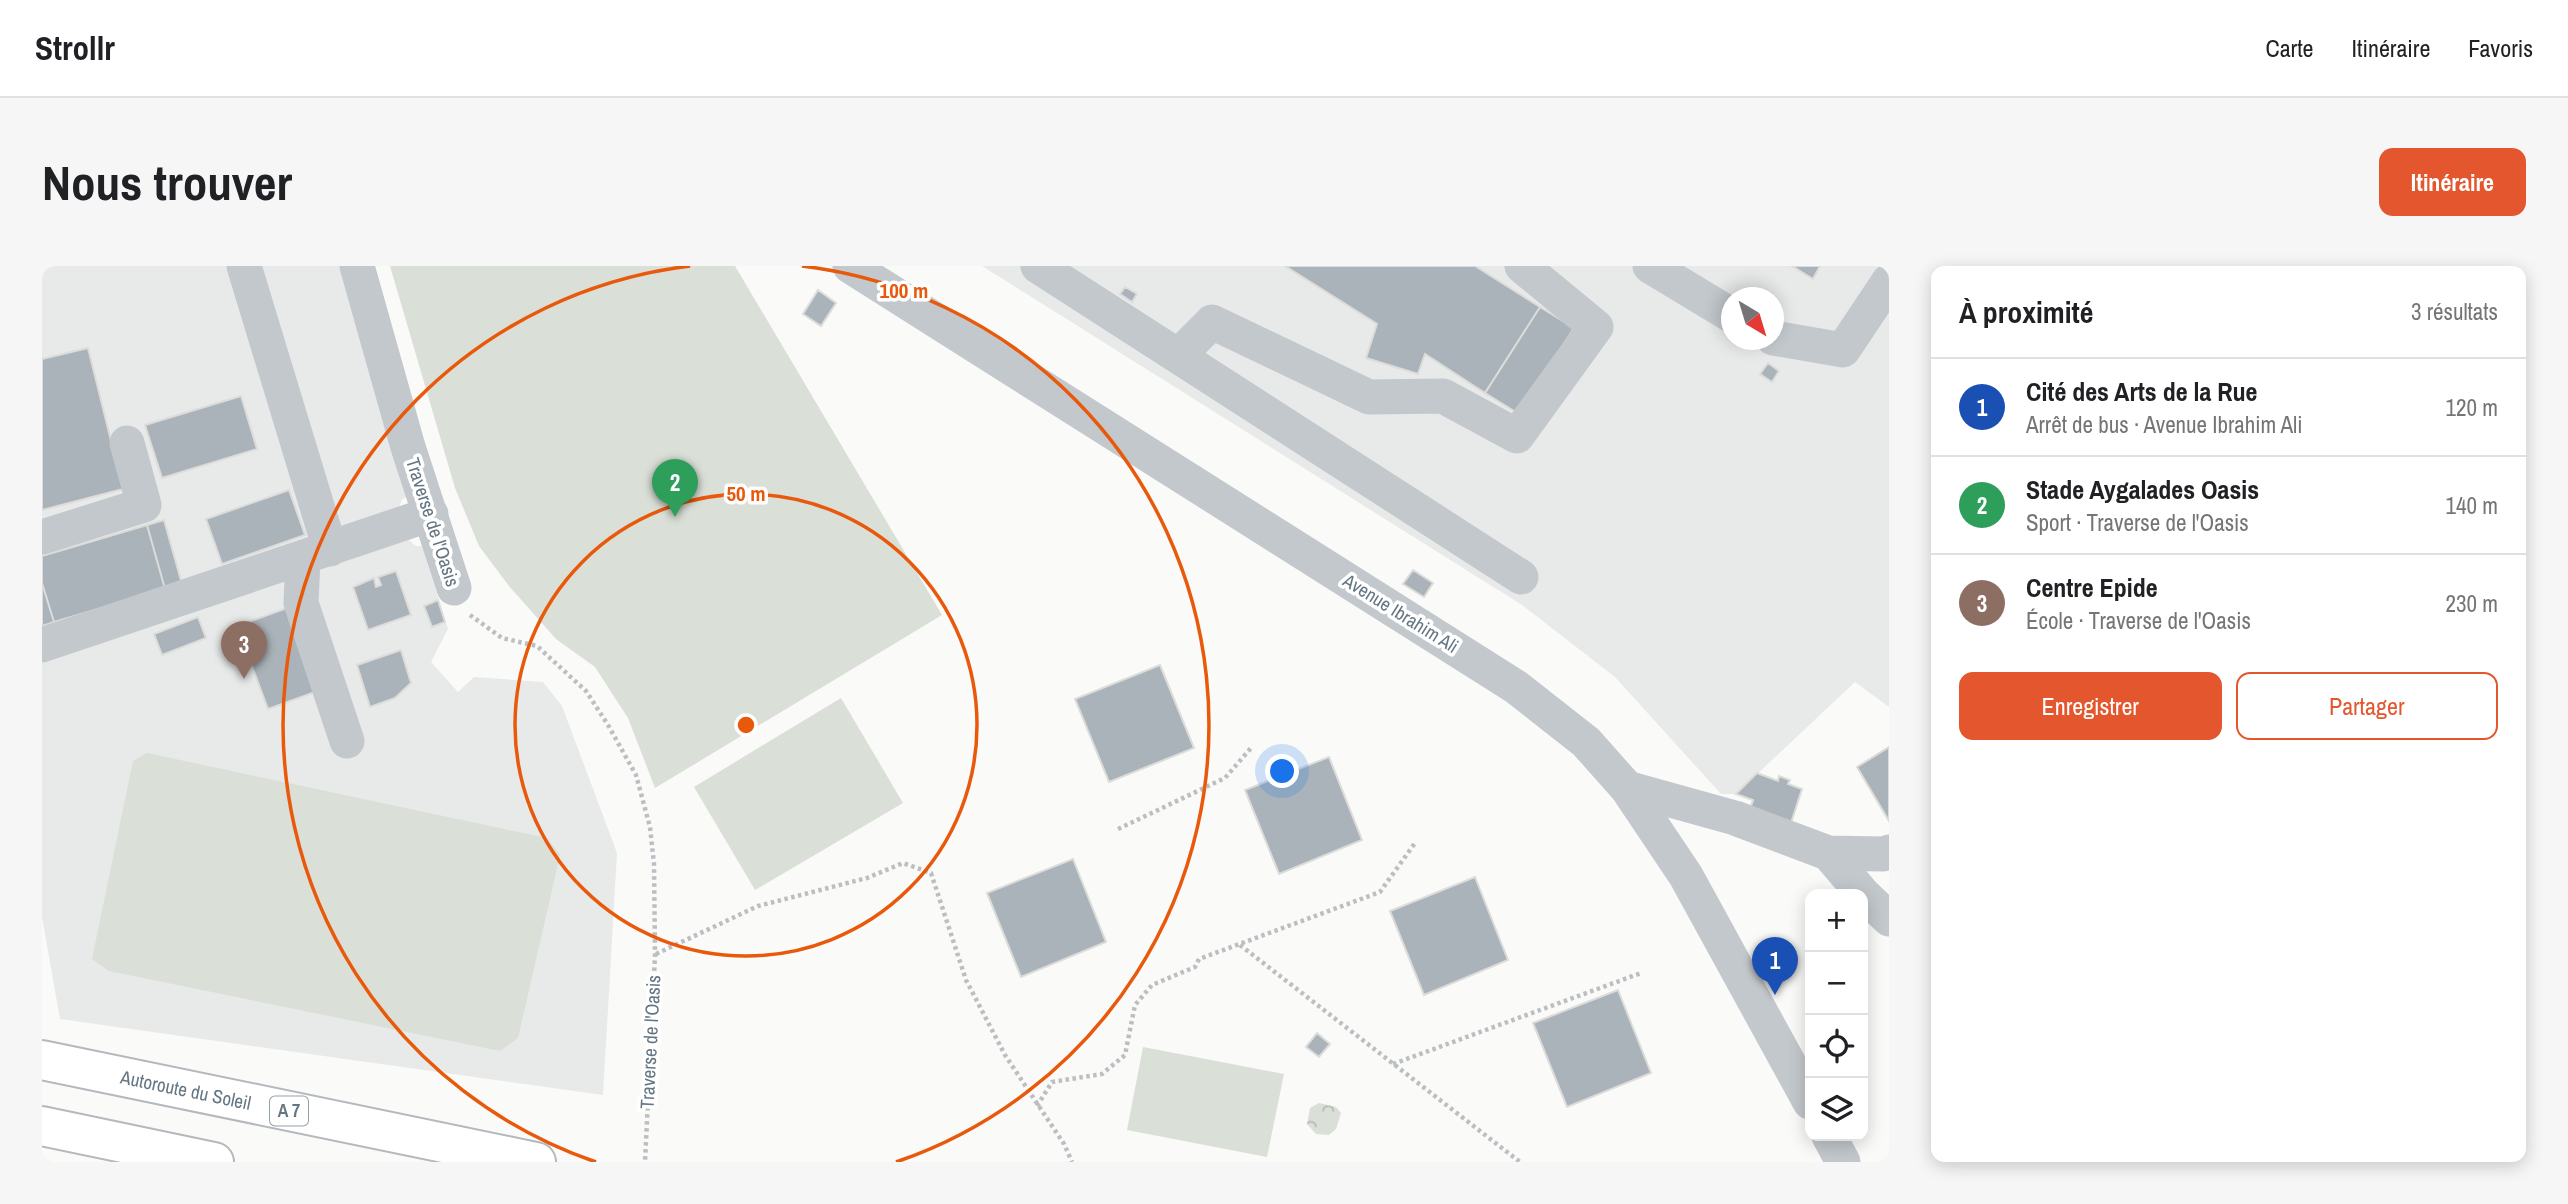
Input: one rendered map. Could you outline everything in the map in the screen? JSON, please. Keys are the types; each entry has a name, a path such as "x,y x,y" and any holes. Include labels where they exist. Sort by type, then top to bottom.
{"highway":[{"name":"Autoroute du Soleil","path":"42,1060 536,1162"},
{"path":"42,1126 214,1162"}],"street":[{"path":"244,266 316,553 301,603 347,741"},
{"name":"Traverse de l'Oasis","path":"357,266 408,447 454,588"},
{"name":"Avenue Ibrahim Ali","path":"850,266 1516,687 1586,742 1627,788 1686,876 1805,1093"},
{"path":"1178,356 1212,322 1369,397 1443,396 1517,436 1596,327 1522,266"},
{"path":"1650,266 1721,309"},
{"path":"1041,267 1521,577"},
{"path":"1784,340 1843,351 1889,281"},
{"path":"42,537 144,505 127,443"},
{"path":"42,645 431,514"},
{"path":"1627,788 1735,818 1828,853 1889,852"},
{"path":"1828,853 1859,889"},
{"path":"1868,899 1889,919"},
{"path":"1832,1141 1843,1162"}],"path":[{"name":"Traverse de l'Oasis","path":"454,588 470,615 502,638 537,646 586,691 636,775 650,827 654,863 655,955 645,1162"},
{"path":"1118,829 1225,778 1251,748"},
{"path":"1037,1105 1052,1082 1102,1074 1125,1055 1135,1005 1152,985 1195,967 1199,959 1380,892 1415,842"},
{"path":"655,955 758,906 867,878 903,863 931,873 966,981 1005,1055 1064,1144 1072,1162"},
{"path":"1240,945 1520,1162"},
{"path":"1393,1063 1641,973"}],"shaded area":[{"path":"42,266 344,266 407,496 401,501 398,513 406,538 416,546 422,546 448,629 431,662 458,692 474,677 543,682 562,706 617,853 603,1095 60,1019 42,917"},
{"path":"982,266 1889,266 1889,707 1855,682 1736,794 1721,794 1615,677 1522,605"}],"green space":[{"path":"390,266 735,266 942,615 655,788 628,718 595,667 556,639 509,586 479,546 455,488"},
{"path":"841,698 903,803 755,890 694,787"},
{"path":"147,753 547,838 560,855 518,1038 500,1051 109,971 92,959 133,761"},
{"path":"1143,1047 1284,1074 1267,1157 1127,1130"},
{"path":"1319,1103 1336,1107 1341,1113 1336,1129 1329,1135 1316,1134 1307,1124 1310,1108"}],"building":[{"path":"1285,266 1475,266 1540,307 1485,393 1425,354 1418,374 1366,358 1377,324"},
{"path":"1792,266 1820,266 1813,279"},
{"path":"1125,287 1137,294 1132,302 1120,294"},
{"path":"818,290 836,303 821,326 803,314"},
{"path":"1540,307 1574,328 1519,414 1485,393"},
{"path":"88,348 123,489 42,510 42,359"},
{"path":"1768,363 1779,371 1772,382 1760,374"},
{"path":"241,396 257,449 162,478 145,425"},
{"path":"289,490 305,535 222,564 206,519"},
{"path":"164,520 182,584 165,589 147,525"},
{"path":"147,525 165,589 54,622 42,583 42,556"},
{"path":"1413,570 1433,583 1424,597 1403,584"},
{"path":"396,571 411,615 368,630 353,587 374,578 376,587 381,585 378,577"},
{"path":"42,583 54,622 42,626"},
{"path":"438,600 445,622 432,627 424,606"},
{"path":"287,608 318,691 268,709 237,626"},
{"path":"198,617 206,638 162,655 154,634"},
{"path":"401,650 411,683 395,698 370,707 357,665"},
{"path":"1160,665 1194,748 1109,782 1075,699"},
{"path":"1889,747 1889,821 1857,767"},
{"path":"1329,757 1362,840 1279,874 1245,790"},
{"path":"1757,773 1778,781 1779,776 1790,780 1788,784 1802,789 1790,826 1749,812 1753,800 1736,794"},
{"path":"1073,859 1106,942 1021,977 987,893"},
{"path":"1475,877 1508,960 1424,995 1390,911"},
{"path":"1618,990 1651,1073 1567,1107 1533,1023"},
{"path":"1317,1033 1330,1044 1319,1057 1306,1047"}],"place":[{"name":"Stade Aygalades Oasis","path":"675,517"},
{"name":"Centre Epide","path":"244,679"},
{"name":"Cité des Arts de la Rue","path":"1775,995"}]}
